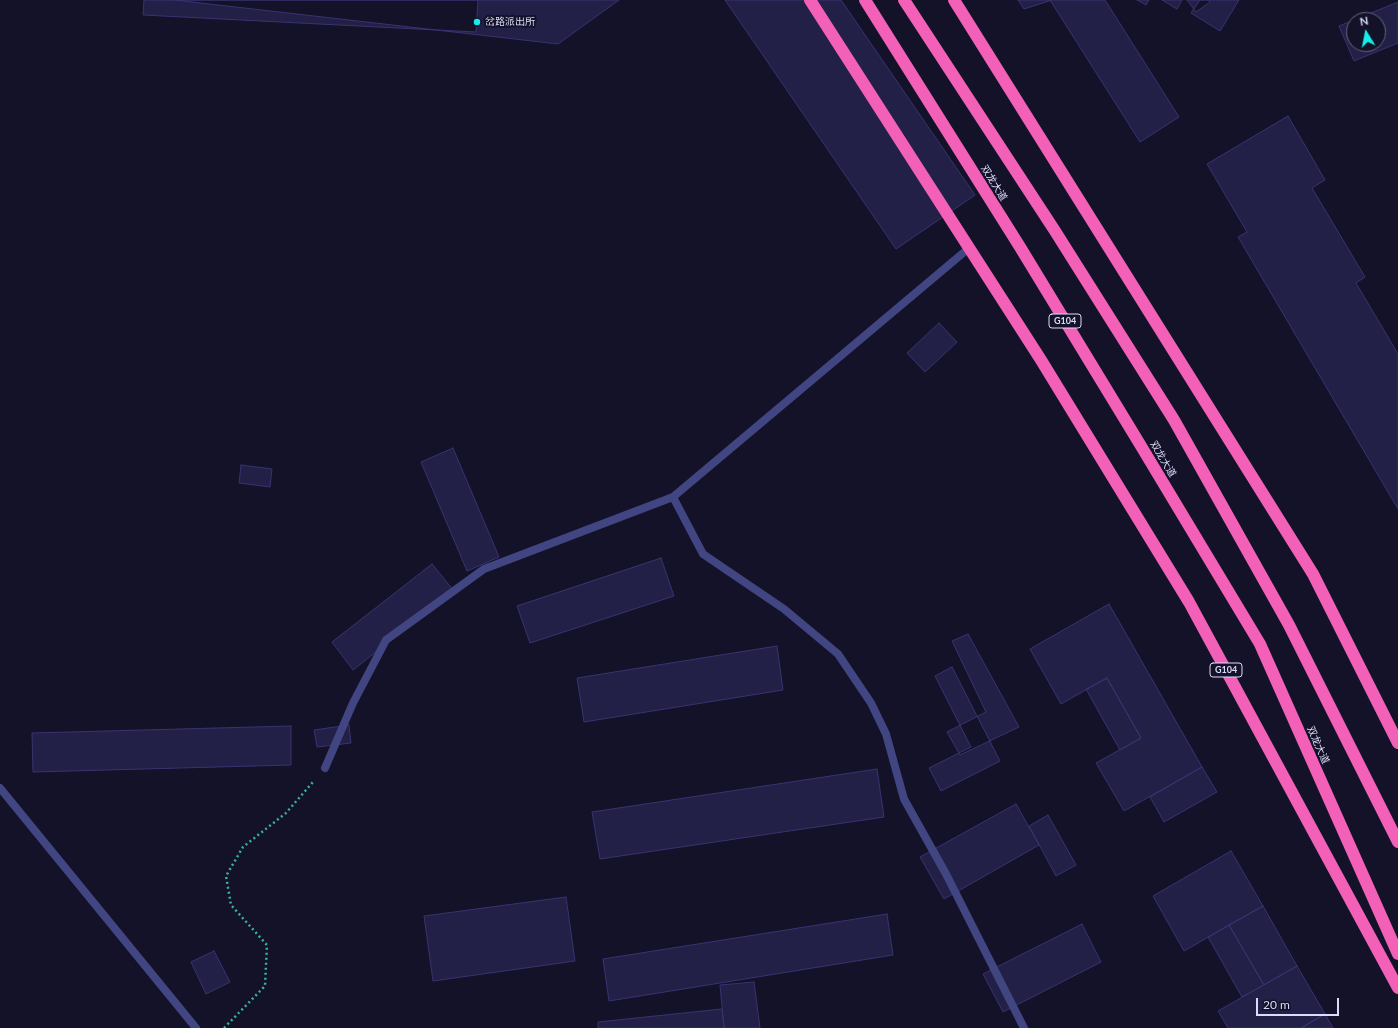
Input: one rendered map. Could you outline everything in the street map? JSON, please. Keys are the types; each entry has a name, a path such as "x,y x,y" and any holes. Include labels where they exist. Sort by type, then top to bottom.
{"highway":[{"name":"G104","path":"810,0 1041,360 1189,602 1398,988"},
{"name":"双龙大道","path":"865,0 1020,247 1142,446 1260,644 1398,954"},
{"path":"904,0 1055,231 1174,420 1289,625 1398,842"},
{"path":"954,0 1313,574 1398,743"}],"street":[{"path":"325,768 353,703 386,640 484,569 672,497 969,248"},
{"path":"672,497 703,554 784,609 838,654 871,703 886,734 904,799 946,874 1024,1028"},
{"path":"0,788 196,1028"}],"path":[{"path":"224,1028 265,986 268,944 231,905 226,876 243,847 286,813 325,768"}],"building":[{"path":"144,0 478,0 476,32 143,15"},
{"name":"岔路派出所","path":"175,0 619,0 558,44"},
{"path":"725,0 841,0 975,195 896,249"},
{"path":"1018,0 1052,0 1024,9"},
{"path":"1050,0 1105,0 1179,117 1140,142"},
{"path":"1137,0 1149,0 1146,5"},
{"path":"1162,0 1182,0 1177,9"},
{"path":"1187,0 1209,0 1210,2 1196,12"},
{"path":"1200,0 1239,0 1220,31 1191,13"},
{"path":"1398,2 1398,43 1386,48 1386,12 1373,12"},
{"path":"1346,23 1346,42 1339,26"},
{"path":"1350,52 1376,52 1354,61"},
{"path":"1288,116 1325,180 1312,188 1365,277 1356,283 1398,354 1398,509 1238,237 1247,232 1207,164"},
{"path":"939,323 957,342 925,372 907,353"},
{"path":"453,448 499,557 467,571 421,462"},
{"path":"241,465 272,469 270,487 239,483"},
{"path":"661,558 674,596 530,643 517,606"},
{"path":"432,564 454,591 353,670 332,642"},
{"path":"1109,604 1202,767 1124,811 1096,763 1141,738 1107,678 1061,704 1030,649"},
{"path":"968,634 1019,727 960,755 947,732 986,712 952,641"},
{"path":"777,646 783,690 584,722 577,678"},
{"path":"952,667 1000,761 941,791 929,768 971,747 935,676"},
{"path":"1107,678 1141,738 1120,750 1086,689"},
{"path":"349,725 351,743 317,747 314,730"},
{"path":"291,726 291,765 33,772 32,733"},
{"path":"1202,767 1217,792 1164,822 1150,797"},
{"path":"877,769 884,817 600,859 592,812"},
{"path":"1016,804 1039,845 944,899 920,857"},
{"path":"1048,815 1076,865 1056,876 1029,826"},
{"path":"1231,851 1263,906 1184,951 1153,896"},
{"path":"566,897 575,961 433,981 424,916"},
{"path":"1263,906 1297,966 1264,985 1229,925"},
{"path":"887,914 893,955 609,1001 603,959"},
{"path":"1082,924 1101,962 1003,1012 983,974"},
{"path":"1229,925 1264,985 1242,997 1208,937"},
{"path":"214,951 230,982 206,994 191,962"},
{"path":"1297,966 1325,1014 1301,1028 1228,1028 1218,1011"},
{"path":"754,982 760,1028 724,1028 720,985"},
{"path":"722,1009 724,1028 598,1028 598,1022"},
{"path":"1325,1014 1333,1028 1301,1028"}],"place":[{"name":"岔路派出所","path":"477,22"}]}
